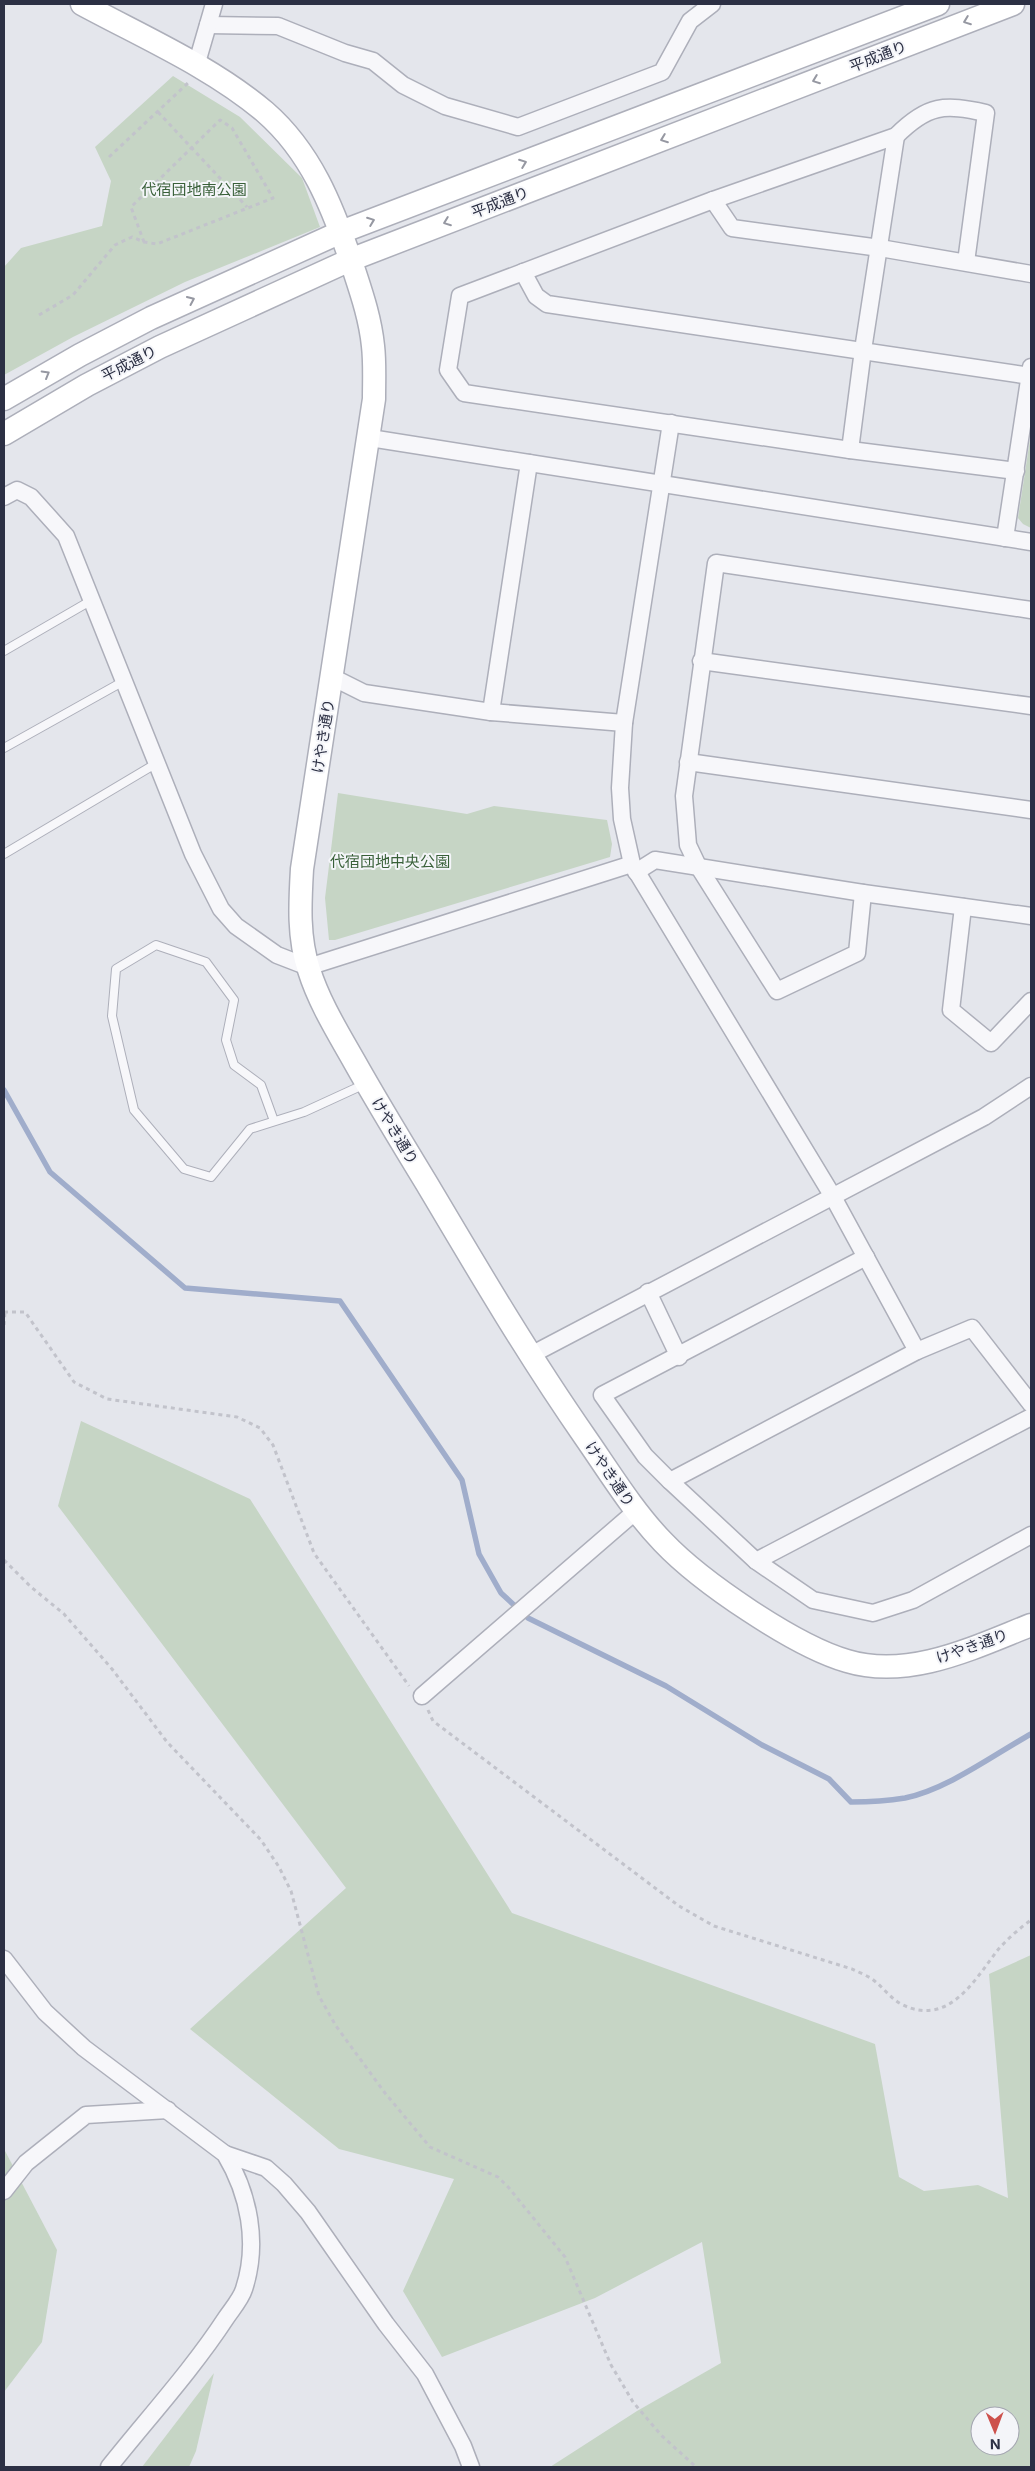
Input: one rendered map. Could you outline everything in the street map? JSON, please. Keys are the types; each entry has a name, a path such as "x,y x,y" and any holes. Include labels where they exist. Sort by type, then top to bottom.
{"street":[{"name":"けやき通り","path":"82,4 196,66 241,94 266,113 291,139 320,182 341,232 368,310 374,347 374,399 370,438 302,869 300,907 308,966 318,994 366,1083 529,1356 636,1511 664,1544 737,1601 800,1640 828,1654 850,1662 871,1666 900,1666 926,1661 954,1655 1031,1625"},
{"path":"196,66 214,4"},
{"path":"208,25 278,26 345,53 373,61 404,85 445,106 518,127 662,72 690,21 712,4"},
{"name":"平成通り","path":"4,399 80,355 151,318 341,232 938,4"},
{"name":"平成通り","path":"4,434 87,385 160,347 350,260 1012,4"},
{"path":"966,262 986,113 955,106 934,109 910,122 896,136 713,200 460,296 448,370 464,393 850,450 1016,471"},
{"path":"850,450 863,350 896,136"},
{"path":"713,200 732,228 880,248 1031,274"},
{"path":"522,272 536,296 547,304 863,350 1031,372 1004,538"},
{"path":"671,423 624,723 620,788 622,818 634,868 832,1195 917,1351"},
{"path":"370,438 1031,542"},
{"path":"491,712 530,463"},
{"path":"4,497 17,490 31,497 66,536 194,854 221,909 236,926 277,955 308,966 634,868 655,860 862,893 1031,916"},
{"path":"862,893 857,954 777,991 698,866 688,845 684,820 684,796 716,563 1031,610"},
{"path":"701,662 1031,706"},
{"path":"332,677 364,693 491,712 624,723"},
{"path":"688,762 1031,810"},
{"path":"963,907 951,1010 991,1043 1031,1001"},
{"path":"529,1356 832,1195 984,1117 1031,1086"},
{"path":"866,1257 679,1357 602,1395 645,1456 670,1481 756,1561 813,1600 872,1613 913,1600 1031,1535"},
{"path":"648,1292 679,1357"},
{"path":"670,1481 917,1351 972,1328 1031,1404"},
{"path":"756,1561 1031,1417"},
{"path":"422,1696 636,1511"},
{"path":"4,1958 45,2012 84,2048 225,2154 266,2168 284,2184 308,2212 386,2324 425,2374 463,2446 471,2467"},
{"path":"4,2191 26,2163 86,2115 168,2110"},
{"path":"109,2467 215,2335 244,2290 250,2258 250,2218 245,2194 237,2174 225,2154"}],"lane":[{"path":"4,651 92,600"},
{"path":"4,748 124,681"},
{"path":"4,854 157,763"},
{"path":"274,1121 261,1085 234,1065 226,1040 234,1000 206,962 156,945 116,969 112,1016 134,1110 184,1169 212,1177 250,1128 274,1121 304,1112 366,1083"}],"path":[{"path":"109,157 192,79 196,66"},
{"path":"158,112 247,207"},
{"path":"39,315 73,295 115,245 132,237 144,242 157,244 273,198 232,128 220,120 190,147 131,207 144,242"},
{"path":"4,1325 4,1312 25,1312 74,1382 107,1399 237,1417 260,1428 273,1445 314,1553 406,1684 422,1696 433,1721 679,1906 714,1926 852,1969 872,1979 887,1994 902,2004 915,2009 932,2010 948,2005 962,1996 998,1949 1031,1920"},
{"path":"4,1560 31,1587 64,1614 112,1669 167,1742 261,1840 280,1867 291,1891 320,1996 336,2026 385,2094 430,2147 498,2178 510,2188 565,2257 611,2365 633,2402 662,2435 696,2467"}],"green space":[{"name":"代宿団地南公園","path":"173,76 240,117 302,178 320,227 185,282 73,337 4,375 4,267 21,248 102,226 111,181 95,147"},
{"path":"1031,433 1031,528 1023,524 1018,518"},
{"name":"代宿団地中央公園","path":"338,793 467,814 494,806 607,820 612,844 610,857 335,940 329,940 325,898"},
{"path":"81,1421 250,1499 512,1913 875,2044 899,2177 924,2191 978,2185 1008,2198 989,1974 1031,1955 1031,2467 550,2467 637,2411 721,2363 702,2242 595,2298 442,2357 403,2291 454,2179 339,2149 190,2029 346,1888 58,1506"},
{"path":"4,2149 57,2250 42,2342 4,2392"},
{"path":"214,2373 196,2451 189,2467 142,2467"}],"waterway":[{"path":"4,1090 50,1172 185,1288 340,1301 462,1480 479,1554 501,1593 528,1618 666,1686 762,1745 829,1779 851,1802 892,1800 921,1794 954,1779 1031,1734"}]}
